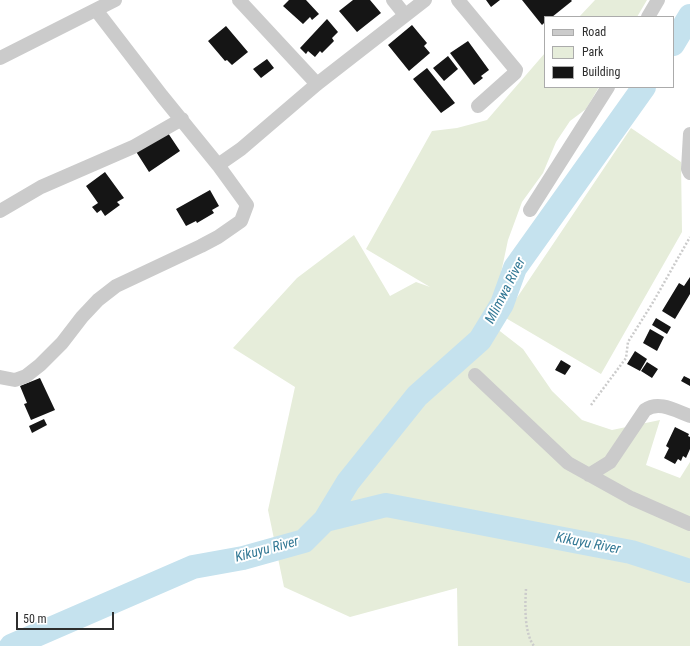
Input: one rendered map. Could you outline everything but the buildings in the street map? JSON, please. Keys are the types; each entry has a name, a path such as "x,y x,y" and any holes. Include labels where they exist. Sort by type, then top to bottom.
{"street":[{"path":"0,58 115,0"},
{"path":"239,0 317,84"},
{"path":"392,0 405,15"},
{"path":"218,165 241,149 317,84 425,0"},
{"path":"458,0 516,70 516,73 478,106"},
{"path":"649,16 658,0"},
{"path":"0,377 15,380 26,376 40,365 62,343 82,317 98,300 116,286 201,246 241,221 247,204 96,10"},
{"path":"530,210 607,88"},
{"path":"0,211 41,187 132,147 182,120"},
{"path":"690,134 688,169 690,173"},
{"path":"475,375 549,447 568,463 631,498 690,524"},
{"path":"588,475 610,462 645,410 650,406 658,405 690,416"}],"path":[{"path":"591,405 626,358 628,342 652,304 690,237"},
{"path":"526,589 524,610 530,638 534,646"}],"green space":[{"path":"595,0 647,0 638,16 580,16"},
{"path":"544,54 544,88 598,88 586,109 570,121 556,142 543,173 522,202 508,240 498,287 483,318 523,349 552,391 582,420 612,430 660,420 646,465 680,478 690,462 690,646 458,646 457,588 350,617 284,587 268,510 295,387 233,348 297,278 354,235 390,296 416,282 430,287 366,249 432,131 457,128 487,120"},
{"path":"631,128 681,162 682,232 601,374 504,317"}],"waterway":[{"name":"Mlimwa River","path":"674,42 690,16"},
{"name":"Mlimwa River","path":"325,520 348,482 417,396 480,340 502,304 515,268 643,88"},
{"name":"Kikuyu River","path":"11,646 193,567 243,558 304,541 325,520 386,505 631,552 690,571"}]}
